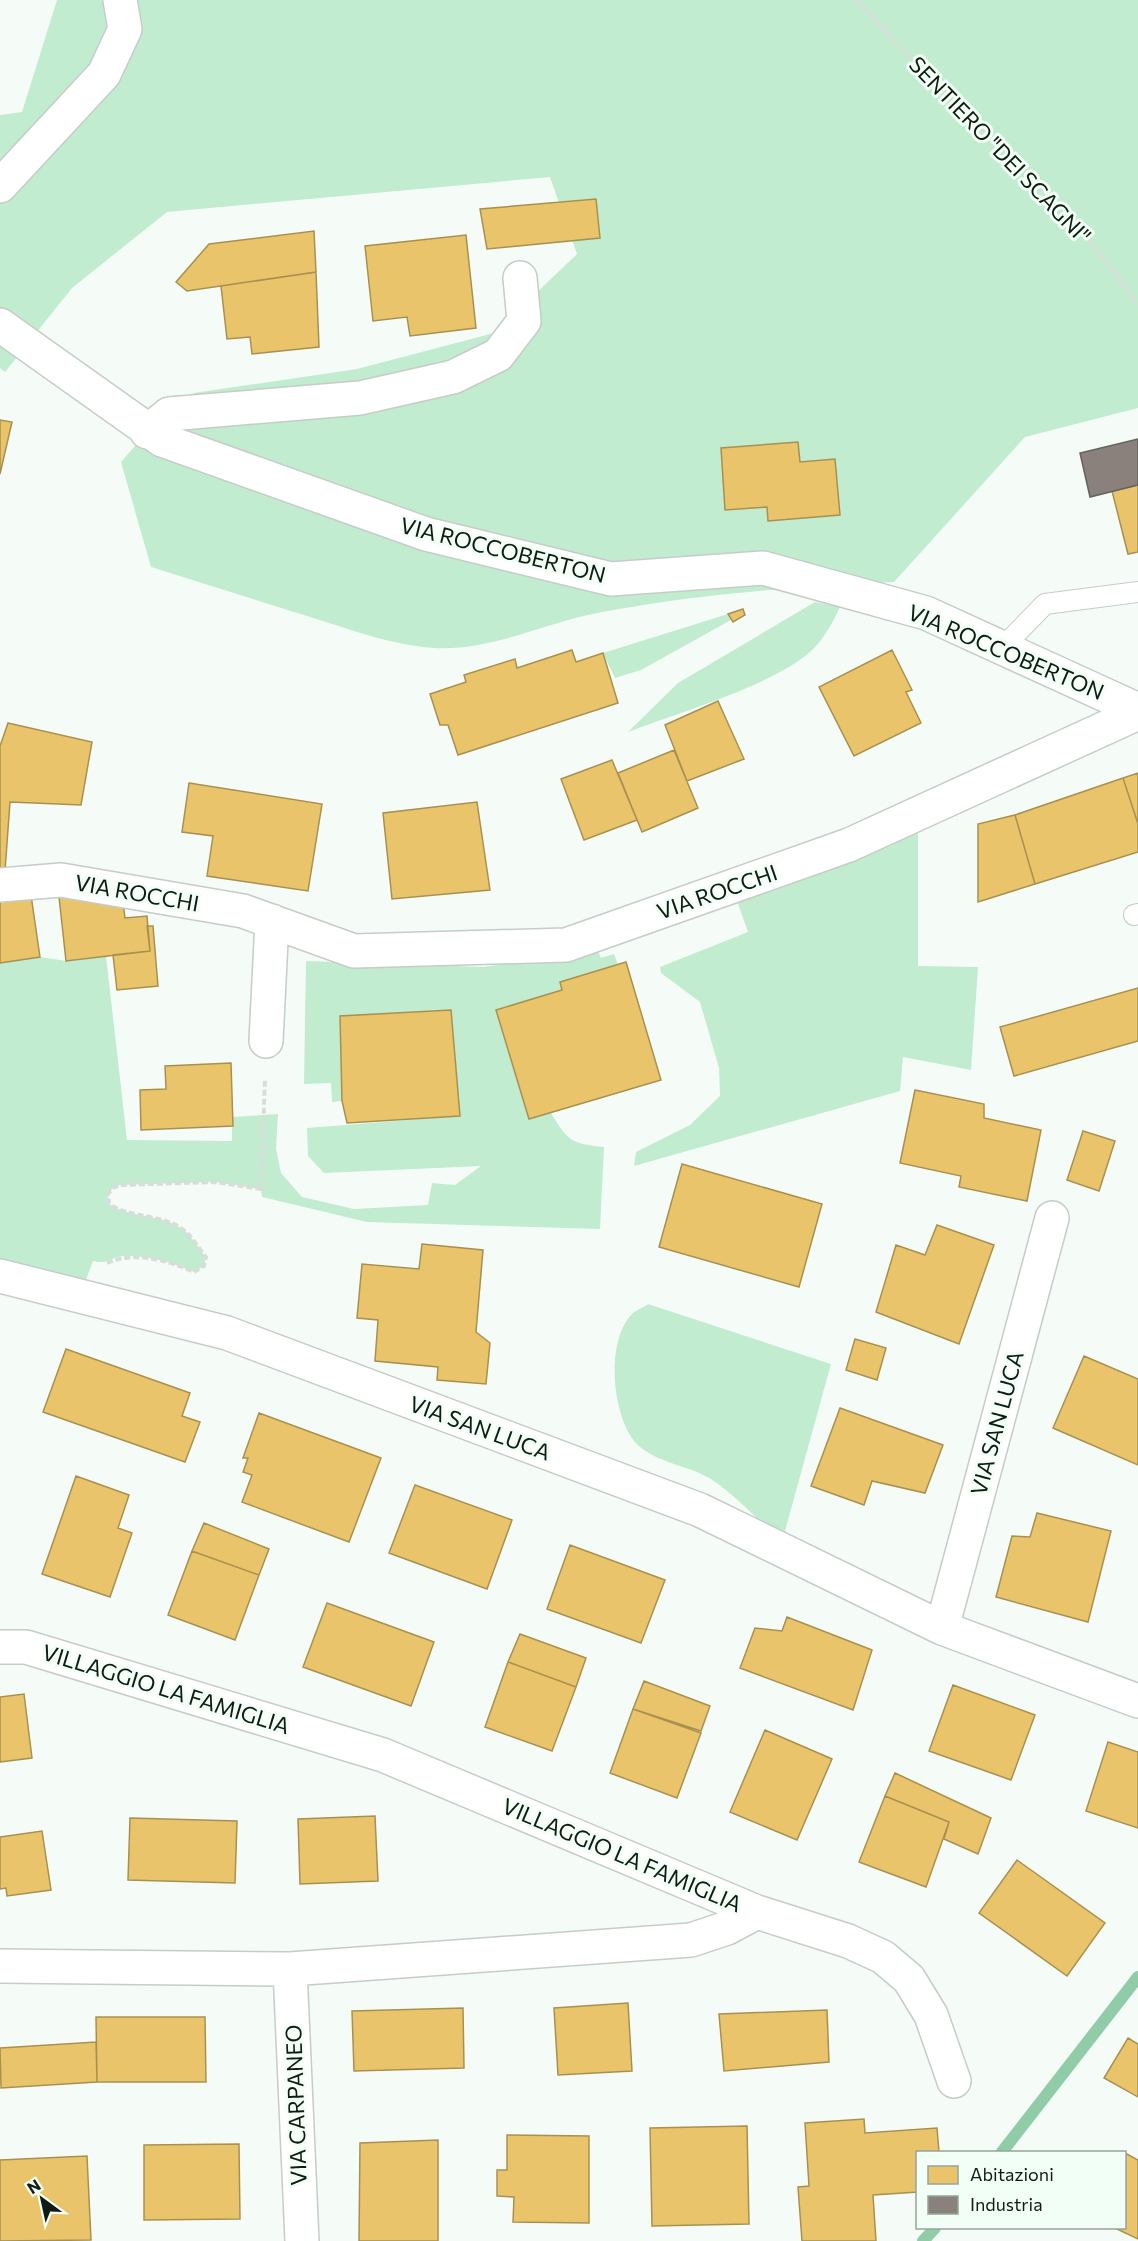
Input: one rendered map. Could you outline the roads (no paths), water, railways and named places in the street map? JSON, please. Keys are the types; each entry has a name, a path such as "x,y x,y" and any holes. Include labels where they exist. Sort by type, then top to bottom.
{"street":[{"path":"0,186 104,74 125,29 120,0"},
{"path":"147,432 169,414 360,398 453,377 498,355 524,321 520,278"},
{"name":"VIA ROCCOBERTON","path":"0,325 147,432 162,440 426,534 611,579 763,568 926,614 1138,711"},
{"name":"VIA ROCCHI","path":"0,885 61,880 243,911 354,951 566,945 849,845 1138,711"},
{"path":"266,1041 272,921"},
{"name":"VIA SAN LUCA","path":"942,1628 1052,1218"},
{"name":"VIA SAN LUCA","path":"0,1276 227,1333 700,1510 942,1628 1138,1701"},
{"name":"VILLAGGIO LA FAMIGLIA","path":"0,1647 26,1647 383,1755 757,1912"},
{"path":"757,1912 848,1941 883,1958 909,1979 931,2015 954,2081"},
{"name":"VILLAGGIO LA FAMIGLIA","path":"0,1966 290,1969 691,1940 727,1928 757,1912"},
{"name":"VIA CARPANEO","path":"290,1969 302,2241"}],"lane":[{"path":"1002,648 1045,604 1138,592"}],"waterway":[{"path":"1003,2151 1138,1977"},
{"path":"923,2241 934,2229"}]}
